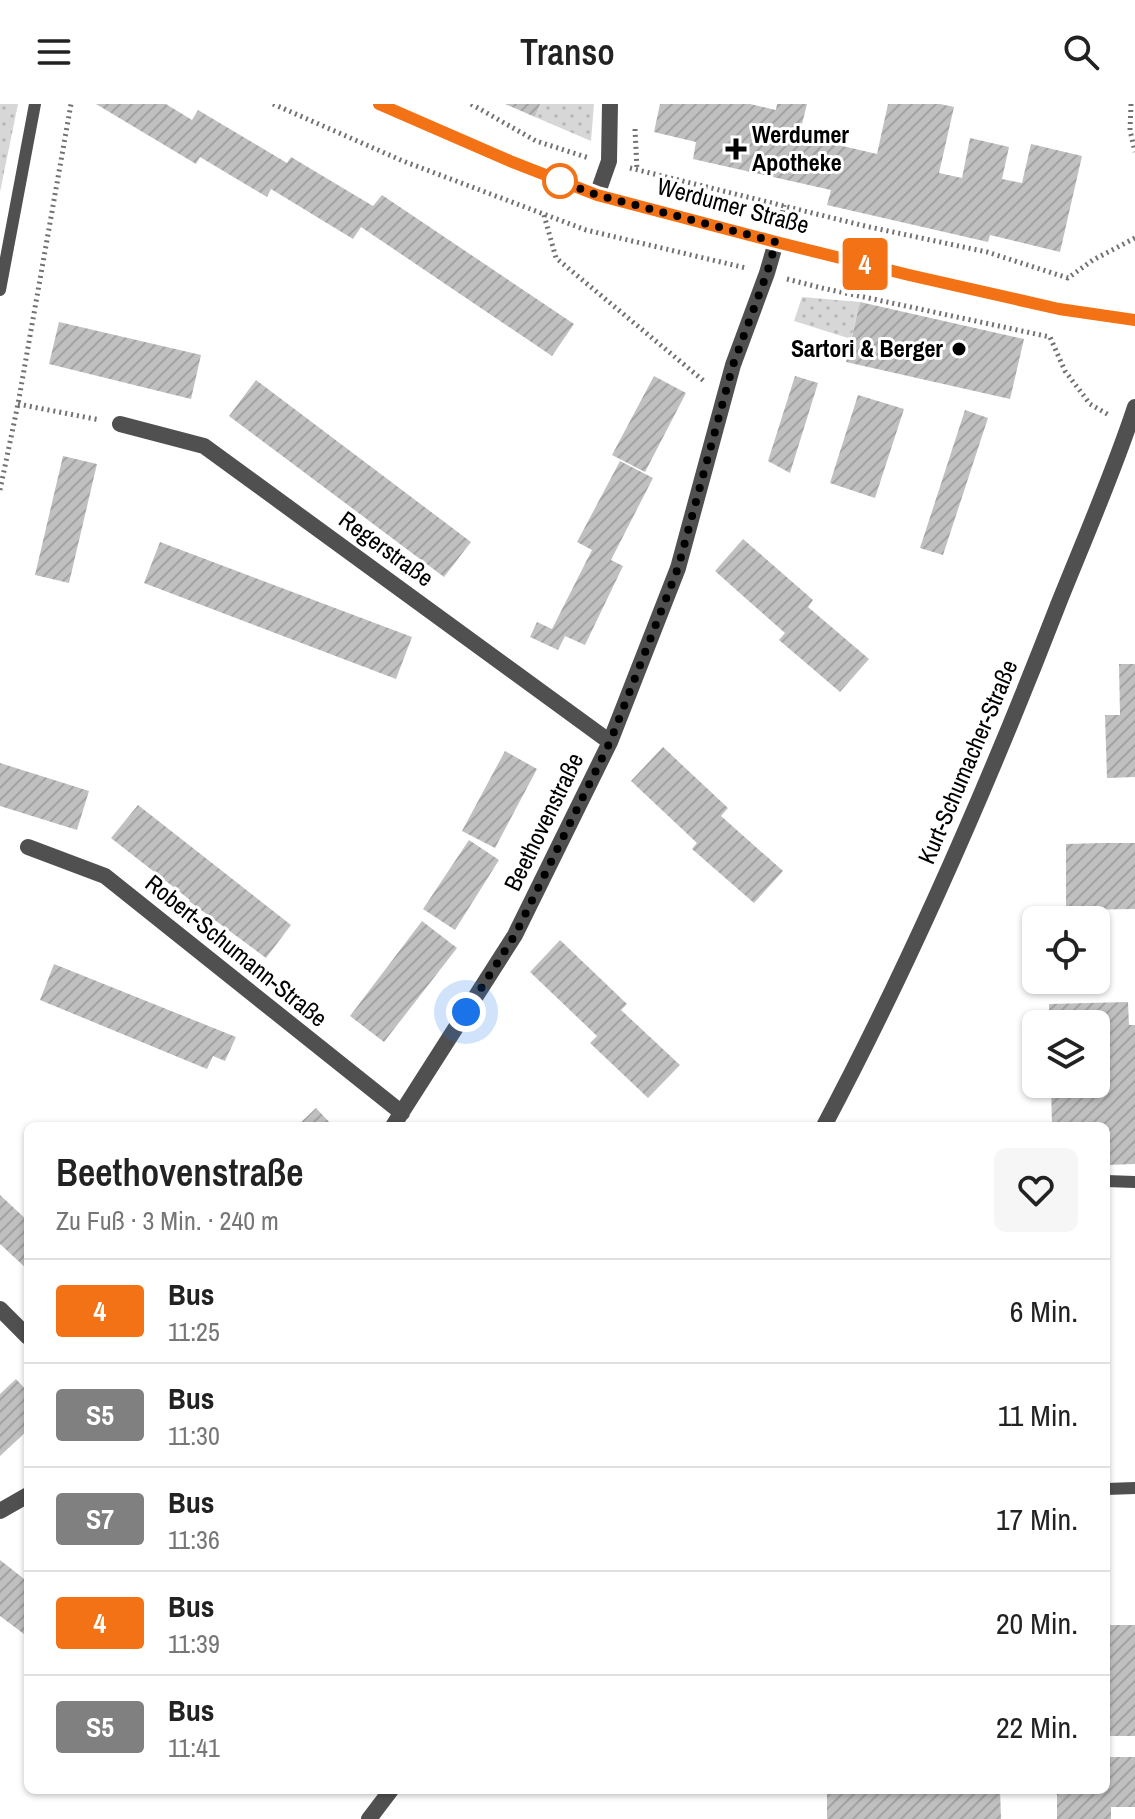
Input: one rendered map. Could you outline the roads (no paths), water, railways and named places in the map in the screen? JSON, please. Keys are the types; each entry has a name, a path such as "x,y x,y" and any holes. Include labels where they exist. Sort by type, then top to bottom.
{"street":[{"name":"Werdumer Straße","path":"379,104 597,195 776,242 1059,309 1135,320"},
{"path":"597,195 609,161 610,104"},
{"name":"Beethovenstraße","path":"398,1120 515,935 610,742 678,568 733,365 776,242"},
{"name":"Kurt-Schumacher-Straße","path":"826,1122 939,893 1035,665 1133,414"},
{"name":"Regerstraße","path":"120,424 204,446 610,742"},
{"name":"Robert-Schumann-Straße","path":"28,847 105,876 398,1120"},
{"path":"0,1309 24,1333"},
{"path":"0,1511 24,1499"},
{"path":"369,1819 388,1794"}],"lane":[{"path":"0,290 35,104"},
{"path":"1110,1181 1135,1182"},
{"path":"1110,1489 1135,1488"}],"place":[{"name":"Werdumer Apotheke","path":"736,149"},
{"name":"Sartori & Berger","path":"959,349"}]}
